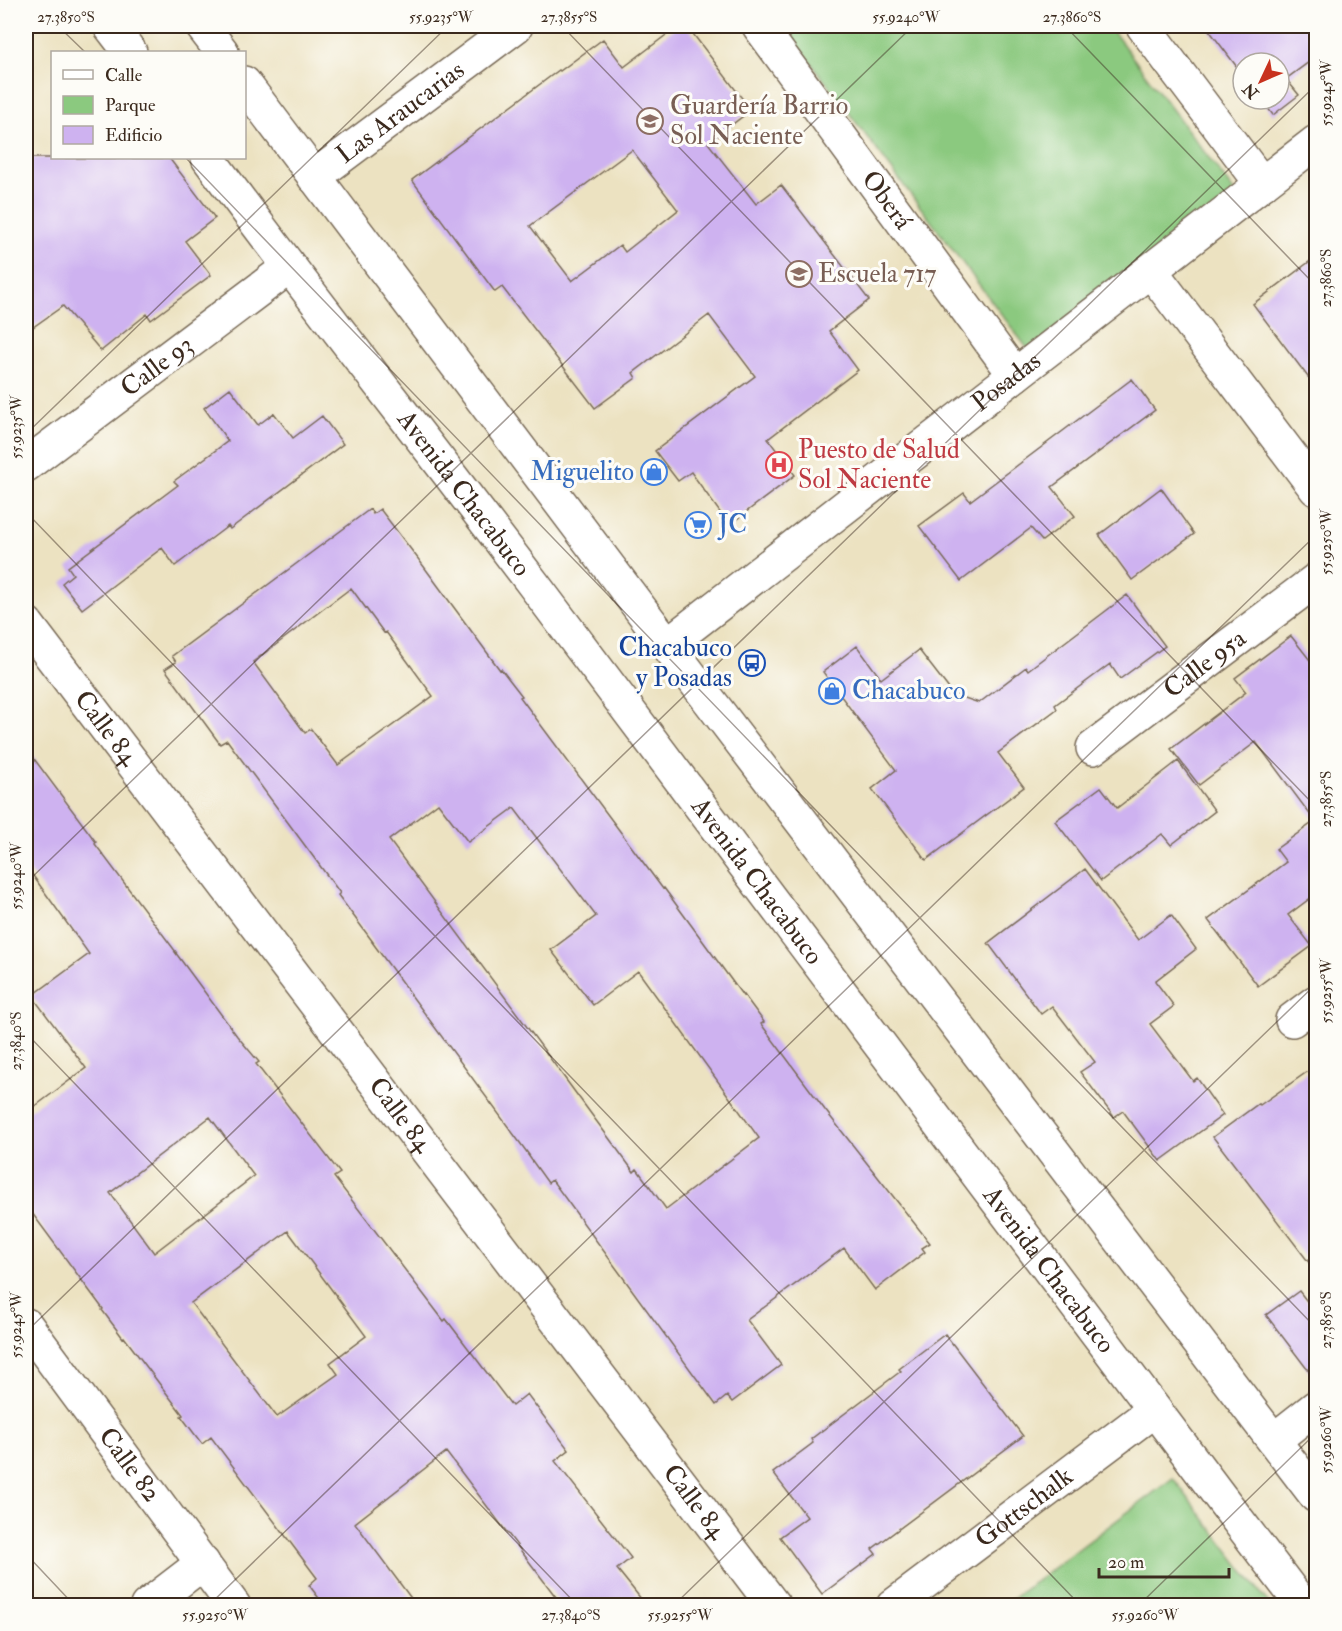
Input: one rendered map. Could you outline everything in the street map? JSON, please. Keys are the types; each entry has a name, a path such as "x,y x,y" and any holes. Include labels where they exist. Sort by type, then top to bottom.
{"street":[{"path":"110,26 129,51"},
{"path":"202,26 221,51"},
{"name":"Las Araucarias","path":"314,177 516,26"},
{"name":"Oberá","path":"759,26 1015,375"},
{"path":"1143,26 1262,184"},
{"path":"246,86 1317,1496"},
{"name":"Posadas","path":"668,644 1317,142"},
{"name":"Avenida Chacabuco","path":"209,159 547,602 1303,1605"},
{"name":"Calle 93","path":"26,465 289,267"},
{"path":"1151,271 1317,489"},
{"name":"Calle 95a","path":"1093,748 1317,580"},
{"name":"Calle 84","path":"26,623 774,1605"},
{"name":"Calle 82","path":"26,1325 234,1605"},
{"path":"1274,1440 1317,1407"},
{"name":"Gottschalk","path":"893,1605 1154,1410"},
{"path":"147,1605 203,1563"}],"green space":[{"path":"783,26 1109,26 1237,195 1030,352"},
{"path":"1173,1478 1270,1605 1004,1605"}],"building":[{"path":"678,26 687,26 751,110 708,143 756,204 781,185 869,300 829,331 858,370 768,439 795,475 729,525 691,472 678,481 655,451 755,376 709,315 633,373 636,378 595,408 502,287 495,292 412,180 603,39 624,67","holes":["632,150 678,210 625,252 620,245 572,281 530,226"]},
{"path":"1206,26 1317,26 1317,56 1291,75 1291,51 1231,51 1231,59"},
{"path":"1291,85 1299,95 1291,101"},
{"path":"26,158 170,159 215,218 185,241 211,275 151,320 147,314 101,351 63,306 26,332"},
{"path":"1317,256 1317,389 1253,304"},
{"path":"1132,379 1155,410 1052,487 1075,516 1042,541 1031,528 961,581 919,526 964,493 970,501"},
{"path":"230,388 258,425 274,413 293,438 322,416 343,444 230,529 228,526 175,566 162,548 82,609 62,583 73,574 68,567 178,485 174,481 228,441 204,408"},
{"path":"1161,488 1194,534 1132,580 1099,535"},
{"path":"370,509 373,514 380,509 764,1022 761,1024 825,1110 930,1243 922,1248 925,1252 875,1290 844,1248 747,1320 781,1365 732,1402 727,1396 716,1405 552,1180 548,1183 227,740 220,744 165,669 176,662 172,656","holes":["351,588 433,696 338,765 311,729 305,733 253,662","438,803 468,842 514,808 596,916 551,950 593,1005 638,971 759,1138 666,1209 637,1169 634,1172 389,840"]},
{"path":"1127,595 1165,646 1120,679 1110,664 1055,705 1057,709 998,753 1024,787 926,860 872,789 896,770 823,672 857,646 881,679 919,650 953,694 979,703 1026,667 1028,670"},
{"path":"1291,636 1317,669 1317,902 1312,897 1288,915 1312,946 1258,986 1208,920 1286,862 1276,849 1315,821 1256,742 1199,785 1171,749 1246,692 1235,678"},
{"path":"26,748 237,1036 259,1062 256,1064 340,1173 334,1177 444,1321 446,1319 512,1406 527,1394 569,1450 555,1461 631,1558 617,1569 646,1605 562,1605 446,1452 355,1523 416,1605 324,1605 309,1585 317,1578 211,1437 202,1444 181,1416 183,1415 102,1310 26,1205 26,1113 86,1068 32,996 89,954 26,866","holes":["210,1117 254,1176 154,1253 110,1193","288,1231 366,1336 330,1363 338,1374 277,1417 191,1303"]},
{"path":"1178,761 1215,811 1171,845 1162,834 1101,881 1055,821 1101,787 1117,808"},
{"path":"1085,869 1138,940 1171,915 1196,949 1155,981 1174,1006 1150,1024 1193,1081 1197,1078 1223,1115 1160,1161 1123,1111 1114,1117 1080,1072 1095,1062 1052,1006 1041,1014 988,943"},
{"path":"1317,1065 1317,1273 1213,1137"},
{"path":"1299,1291 1317,1314 1317,1382 1266,1315"},
{"path":"945,1334 1023,1436 872,1549 876,1554 822,1594 780,1537 807,1517 773,1473 813,1443 811,1439 901,1371 899,1369"}],"place":[{"name":"Guardería Barrio Sol Naciente","path":"650,121"},
{"name":"Escuela 717","path":"799,274"},
{"name":"Puesto de Salud Sol Naciente","path":"779,465"},
{"name":"Miguelito","path":"654,472"},
{"name":"JC","path":"698,525"},
{"name":"Chacabuco y Posadas","path":"752,663"},
{"name":"Chacabuco","path":"832,691"}]}
